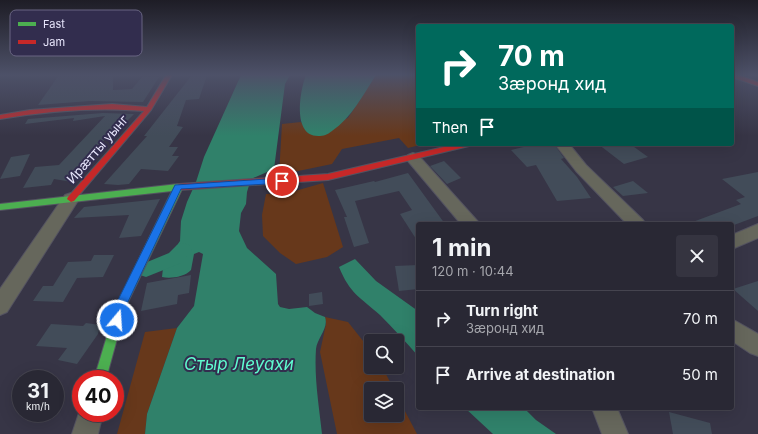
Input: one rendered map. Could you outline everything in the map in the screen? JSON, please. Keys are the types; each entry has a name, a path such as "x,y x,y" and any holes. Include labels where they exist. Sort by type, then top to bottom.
{"street":[{"name":"Ирæтты уынг","path":"71,199 149,109 157,95"},
{"path":"0,117 30,112 112,106 149,109"},
{"path":"0,206 178,187 328,177 458,146"},
{"path":"564,146 582,168 635,222"},
{"path":"412,158 469,222"},
{"path":"103,370 121,306 178,187"},
{"path":"1,303 71,199"},
{"path":"734,241 758,231"},
{"path":"734,330 758,346"},
{"path":"605,410 615,434"},
{"path":"85,434 88,422"}],"shaded area":[{"path":"363,95 416,95 416,146 408,148 399,138 342,149 332,164 279,175 282,124 301,122 307,132 348,118"},
{"path":"323,183 343,247 327,257 296,264 280,253 263,236 262,215 266,194 288,193"},
{"path":"325,317 348,322 364,342 364,374 386,374 390,382 364,382 364,422 404,422 404,409 417,434 337,434 320,352 326,324"},
{"path":"177,328 147,414 145,434 117,434 120,422 124,422 124,408 145,332"}],"water":[{"name":"Стыр Леуахи","path":"232,95 284,95 274,169 251,179 247,192 246,204 241,213 239,231 247,248 276,274 278,304 280,307 289,309 307,307 315,313 325,317 326,321 324,329 316,349 317,392 322,434 145,434 147,414 177,328 194,306 203,254 199,252 194,254 191,270 185,274 173,278 162,277 163,268 166,261 180,241 181,221 204,157"},
{"path":"301,95 363,95 357,105 339,125 329,133 318,136 310,134 304,129 301,121"},
{"path":"355,259 376,281 416,310 416,354 404,340 404,334 398,334 380,315 356,294 343,276 339,267"},
{"path":"467,410 526,410 536,420 556,434 493,434"}],"building":[{"path":"45,95 147,95 143,102 90,101 38,105"},
{"path":"176,95 200,95 199,99 186,100 177,126 183,127 169,147 178,147 172,156 179,156 168,171 141,169 129,184 104,184 147,136 144,136"},
{"path":"103,113 134,114 127,121 121,121 87,160 92,161 72,182 54,179 51,185 23,188 35,167 59,165 105,116 73,121 74,118 25,124 28,119"},
{"path":"528,146 555,146 564,158 561,159 577,177 591,198 557,201 536,165 527,167 511,150"},
{"path":"601,146 633,146 648,157 624,164"},
{"path":"30,154 20,176 0,179 11,157"},
{"path":"444,161 461,178 447,184 430,166"},
{"path":"758,172 758,216 734,225 734,222 693,222 741,204 736,200 745,197 722,179"},
{"path":"408,173 444,222 416,222 416,239 400,214 412,210 399,191 355,201 369,243 354,247 344,217 347,217 335,190 375,182"},
{"path":"633,181 648,193 623,196 613,187"},
{"path":"160,199 141,236 119,238 129,215 74,218 84,207"},
{"path":"94,255 114,255 103,277 77,278 63,302 33,301 43,286 53,286 68,262 91,261"},
{"path":"416,265 416,289 399,291 395,266"},
{"path":"191,275 189,293 178,295 177,304 141,311 147,283"},
{"path":"758,281 758,311 734,290"},
{"path":"322,292 323,304 309,306 309,294"},
{"path":"86,323 100,325 98,334 77,364 58,360 67,348 36,346 51,324 83,326"},
{"path":"669,412 710,423 712,434 673,434"}],"waterway":[{"path":"146,270 175,258 183,250"}],"traffic: fast":[{"path":"103,370 121,306 178,187"},
{"path":"0,207 179,187"}],"traffic: jam":[{"path":"71,199 149,109 157,95"},
{"path":"0,117 30,112 112,106 149,109"},
{"path":"179,187 328,177 458,146"}],"route":[{"path":"117,320 121,306 178,187 282,181"}]}
